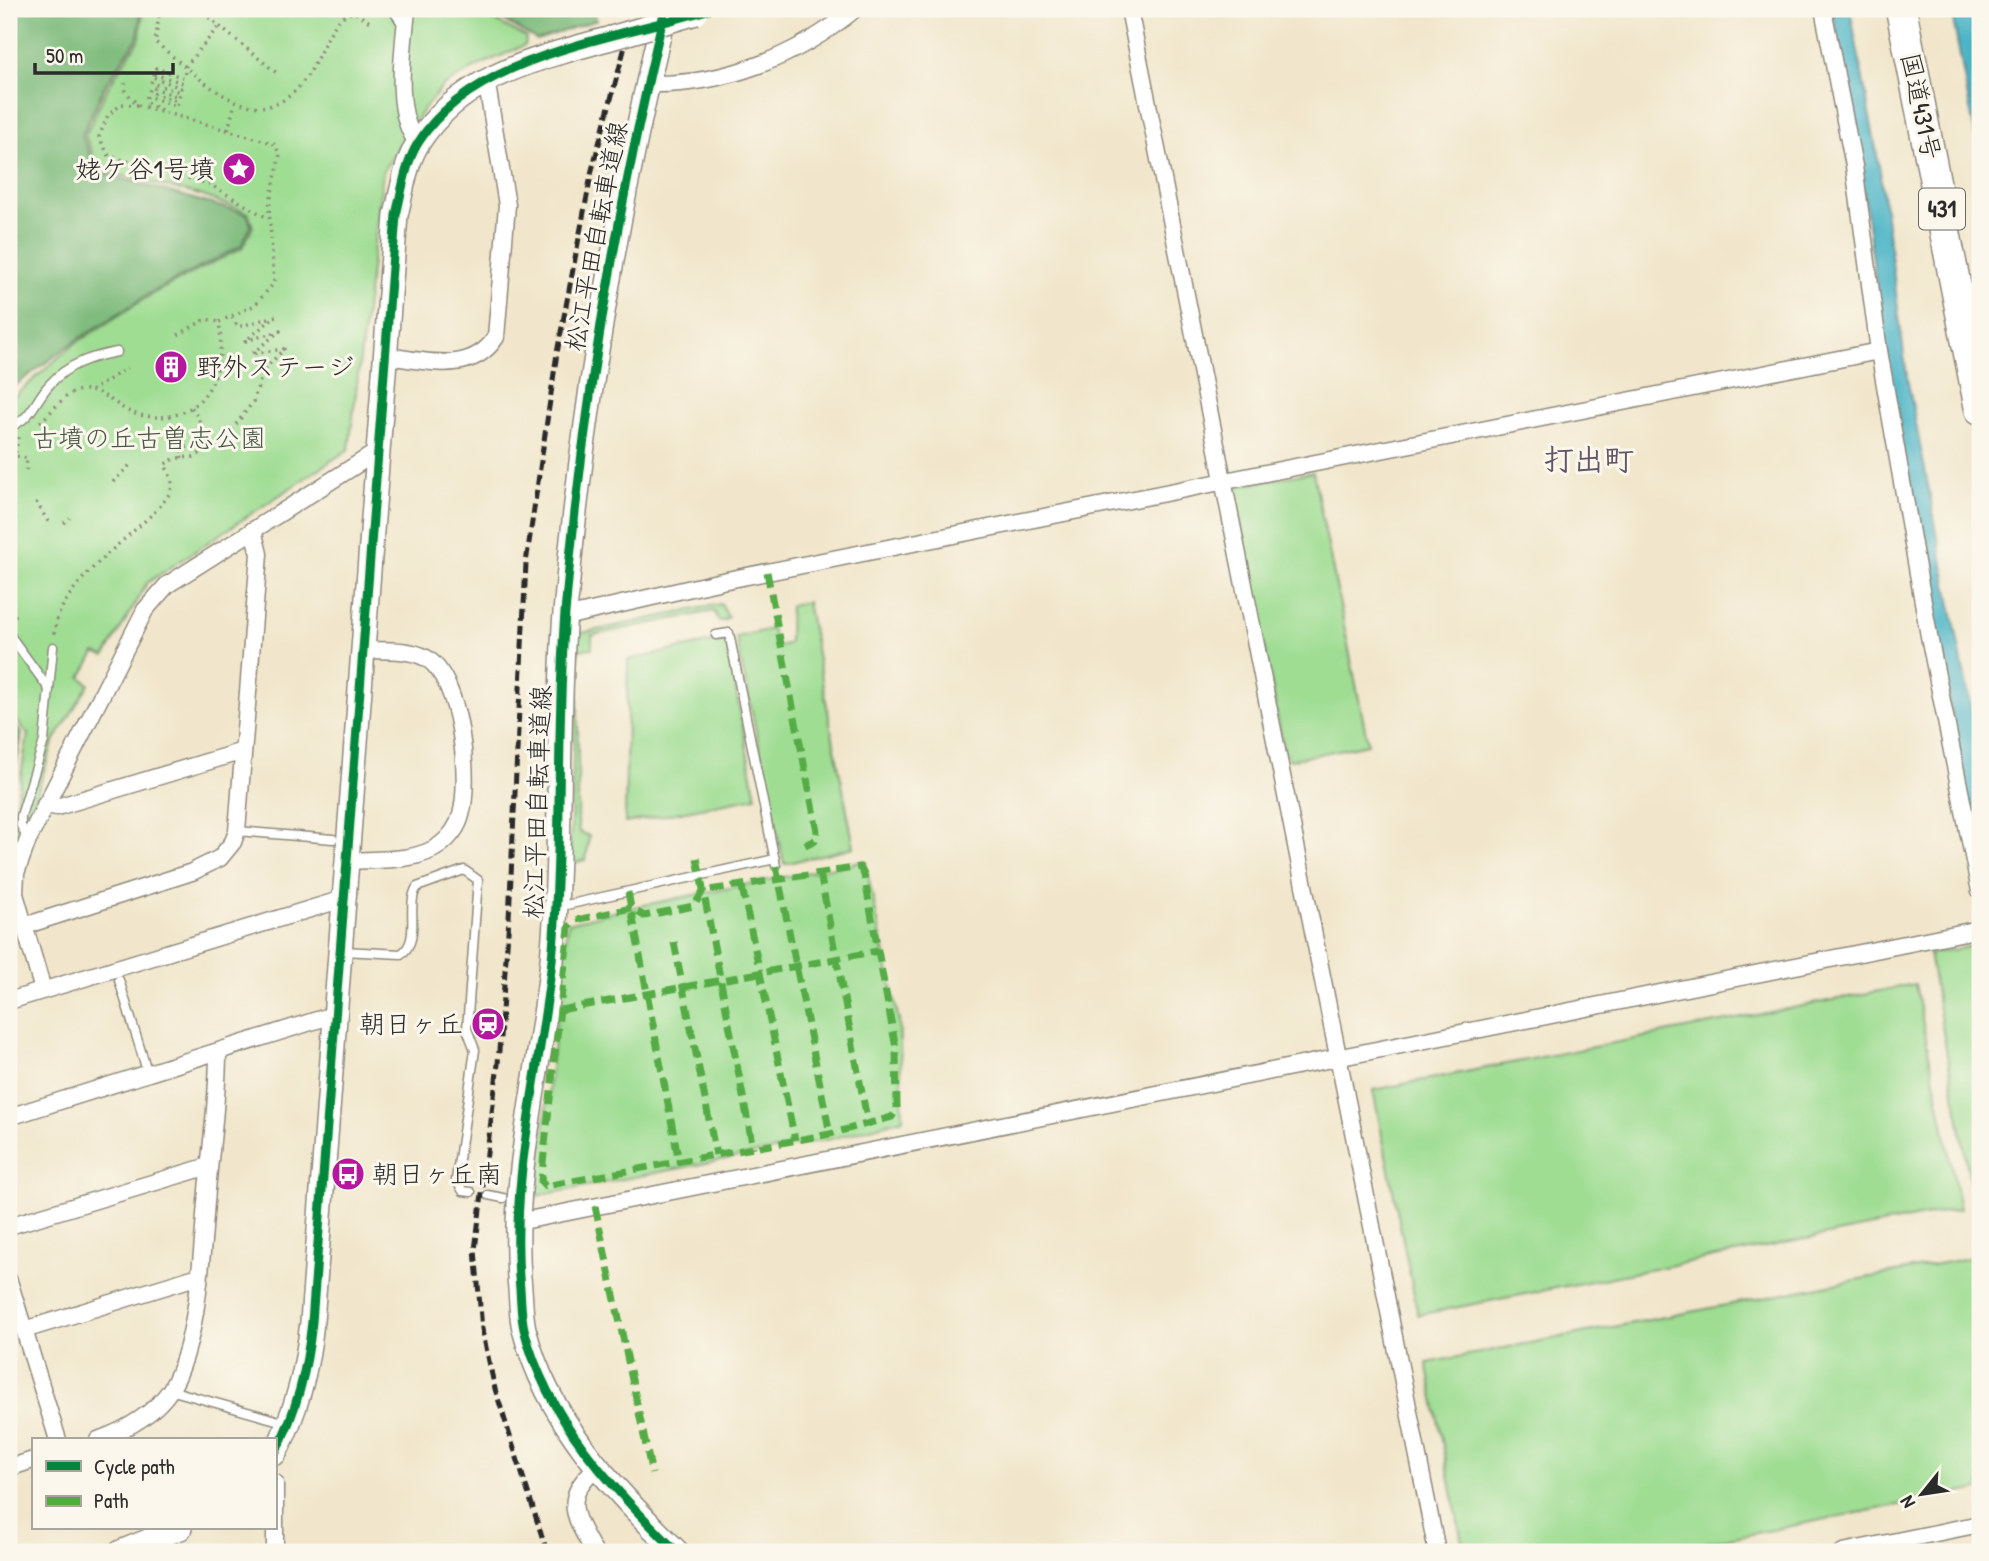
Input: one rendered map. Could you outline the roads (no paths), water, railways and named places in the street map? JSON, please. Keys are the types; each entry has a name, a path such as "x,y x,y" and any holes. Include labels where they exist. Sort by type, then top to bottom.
{"highway":[{"name":"国道431号","path":"1901,9 1980,409"}],"street":[{"path":"407,9 402,106 408,131 418,142"},
{"name":"松江平田自転車道線","path":"665,9 647,84 597,334 565,617 552,959 524,1153 517,1222 524,1327 540,1375 596,1468 677,1552"},
{"path":"647,84 669,85 733,75 797,49 855,9"},
{"path":"1129,9 1437,1552"},
{"path":"1823,9 1854,166 1879,351 1930,636 1980,891"},
{"path":"276,1451 294,1414 308,1358 396,215 406,169 418,142 453,104 486,79 535,59 703,11"},
{"path":"385,356 461,363 486,352 496,337 506,205 486,79"},
{"path":"565,617 722,581 1879,351"},
{"path":"43,990 15,894 16,873 45,805 145,610 167,585 378,450"},
{"path":"24,926 192,872 220,858 233,842 237,831 258,554 253,530"},
{"path":"346,861 427,853 452,833 461,814 464,756 452,694 441,672 426,658 402,651 362,650"},
{"path":"45,805 57,807 243,751"},
{"path":"9,1001 343,899"},
{"path":"517,1222 1980,929"},
{"path":"9,1117 333,1015"},
{"path":"102,1438 140,1420 170,1390 187,1351 199,1276 218,1052"},
{"path":"9,1226 209,1166"},
{"path":"24,1330 199,1276"},
{"path":"9,1281 57,1438"},
{"path":"9,1468 32,1460"},
{"path":"594,1552 573,1513 574,1497 596,1468"},
{"path":"1843,1552 1980,1524"},
{"path":"121,1552 175,1530"},
{"path":"275,1530 275,1552"}],"lane":[{"path":"392,9 405,28"},
{"path":"9,427 23,422 47,387 63,371 88,357 117,352"},
{"path":"554,907 776,862 729,633 716,635"},
{"path":"9,634 49,689"},
{"path":"28,840 21,826 21,816 44,741 53,647"},
{"path":"237,831 333,839"},
{"path":"338,951 401,954 411,941 413,896 417,887 464,870 478,880 467,1029 475,1050 456,1180 463,1191 471,1192"},
{"path":"120,980 148,1074"},
{"path":"488,1195 503,1198"},
{"path":"170,1390 276,1420"}],"water":[{"path":"1832,9 1850,9 1880,171 1907,377 1980,755 1980,860 1893,410 1855,127"},
{"path":"1951,9 1980,9 1980,160 1976,140"}],"railway":[{"path":"547,1552 495,1389 482,1329 475,1250 498,1064 509,918 526,563 557,353 592,170 635,9"}],"place":[{"name":"姥ケ谷1号墳","path":"239,169"},
{"name":"野外ステージ","path":"171,367"},
{"name":"朝日ヶ丘","path":"488,1024"},
{"name":"朝日ヶ丘南","path":"348,1174"}],"district":[{"name":"打出町","path":"1589,460"}],"park label":[{"name":"古墳の丘古曽志公園","path":"149,438"}]}
